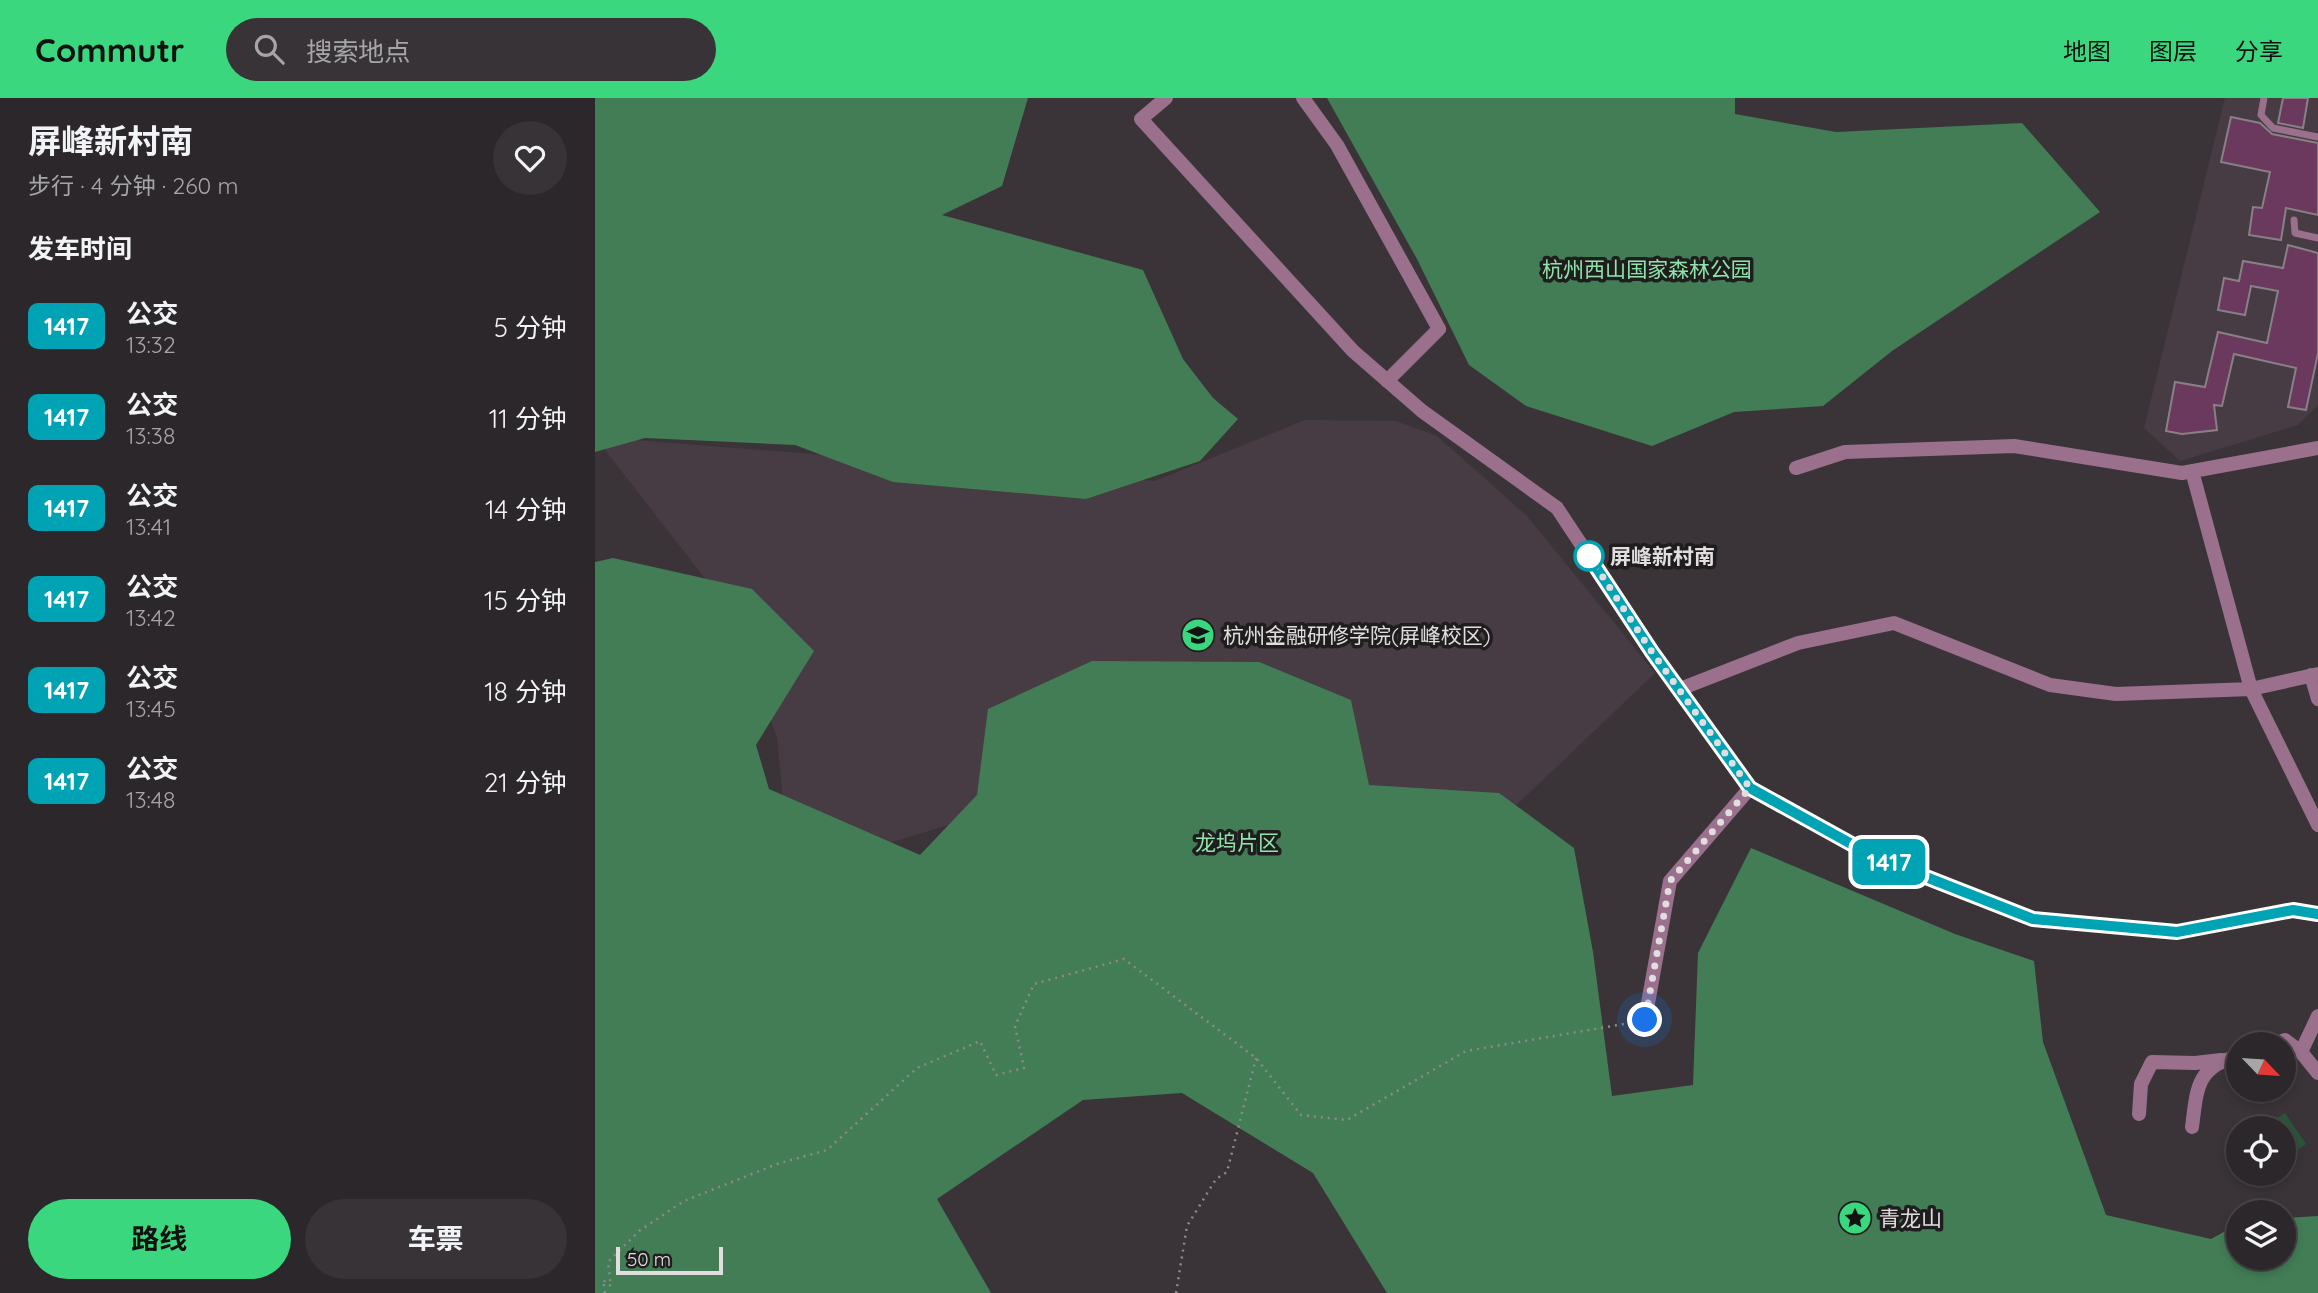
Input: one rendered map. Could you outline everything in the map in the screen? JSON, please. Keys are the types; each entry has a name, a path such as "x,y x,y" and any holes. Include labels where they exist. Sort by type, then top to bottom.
{"street":[{"path":"1166,98 1141,119 1353,351 1422,411 1557,508 1652,652 1750,788 1875,857 2033,919 2177,932 2293,910 2318,914"},
{"path":"1303,98 1337,145 1439,329 1387,381"},
{"path":"1796,468 1845,452 2014,446 2182,473 2318,448"},
{"path":"2192,471 2251,689 2318,825"},
{"path":"1680,689 1798,643 1893,623 2050,685 2116,694 2251,689 2315,674 2318,699"},
{"path":"1645,1020 1670,881 1750,788"},
{"path":"2301,1052 2318,1016"},
{"path":"2296,1048 2318,1073"},
{"path":"2139,1114 2141,1084 2152,1062 2195,1063 2226,1059"},
{"path":"2192,1127 2200,1079 2221,1060"}],"lane":[{"path":"2264,98 2261,115 2273,128 2318,137"},
{"path":"2294,220 2295,233 2318,238"}],"path":[{"path":"605,1293 603,1280 611,1286 608,1262 639,1231 684,1201 778,1164 827,1150 917,1068 980,1041 996,1075 1024,1068 1015,1026 1034,984 1124,958 1256,1058 1301,1115 1347,1120 1466,1051 1645,1020"},
{"path":"1176,1293 1187,1226 1216,1179 1227,1172 1256,1058"}],"shaded area":[{"path":"2225,98 2318,98 2318,405 2298,425 2180,461 2144,428"},
{"name":"杭州金融研修学院(屏峰校区)","path":"1305,420 1396,421 1437,436 1527,516 1655,673 1481,839 959,822 878,846 783,800 777,737 731,612 595,437 1155,481"}],"green space":[{"path":"595,98 1028,98 1002,186 942,215 1143,270 1183,359 1213,398 1238,419 1200,461 1086,499 893,482 795,445 645,438 595,452"},
{"name":"杭州西山国家森林公园","path":"1327,98 1735,98 1735,114 1836,132 2022,123 2100,212 1892,351 1823,406 1734,412 1652,446 1526,406 1469,365 1417,259"},
{"name":"龙坞片区","path":"613,558 752,589 814,651 756,745 769,789 920,855 977,795 988,709 1092,661 1259,662 1351,700 1369,785 1499,793 1574,848 1593,952 1612,1096 1693,1085 1698,953 1751,848 1955,934 2034,961 2043,1042 2106,1215 2211,1239 2226,1231 2226,1270 2296,1270 2296,1217 2318,1216 2318,1293 1387,1293 1313,1173 1182,1093 1083,1100 937,1199 991,1293 595,1293 595,562"},
{"path":"2296,1129 2306,1144 2296,1151"}],"building":[{"path":"2283,98 2308,98 2303,128 2278,123"},
{"path":"2231,117 2260,123 2272,134 2318,143 2318,215 2286,208 2281,240 2249,235 2253,207 2262,208 2270,172 2221,162"},
{"path":"2288,245 2318,253 2318,353 2306,410 2288,407 2296,368 2234,354 2222,406 2214,405 2217,430 2182,434 2166,431 2175,382 2205,387 2218,332 2267,343 2278,291 2251,286 2245,315 2218,310 2224,278 2239,281 2243,261 2283,268"}],"bus line":[{"name":"1417","path":"1588,555 1652,652 1750,788 1875,857 2033,919 2177,932 2293,910 2318,914"}],"place":[{"name":"屏峰新村南","path":"1589,556"},
{"name":"杭州金融研修学院(屏峰校区)","path":"1198,635"},
{"name":"青龙山","path":"1855,1218"}],"route":[{"path":"1589,556 1652,652 1750,788 1670,881 1645,1020"}]}
